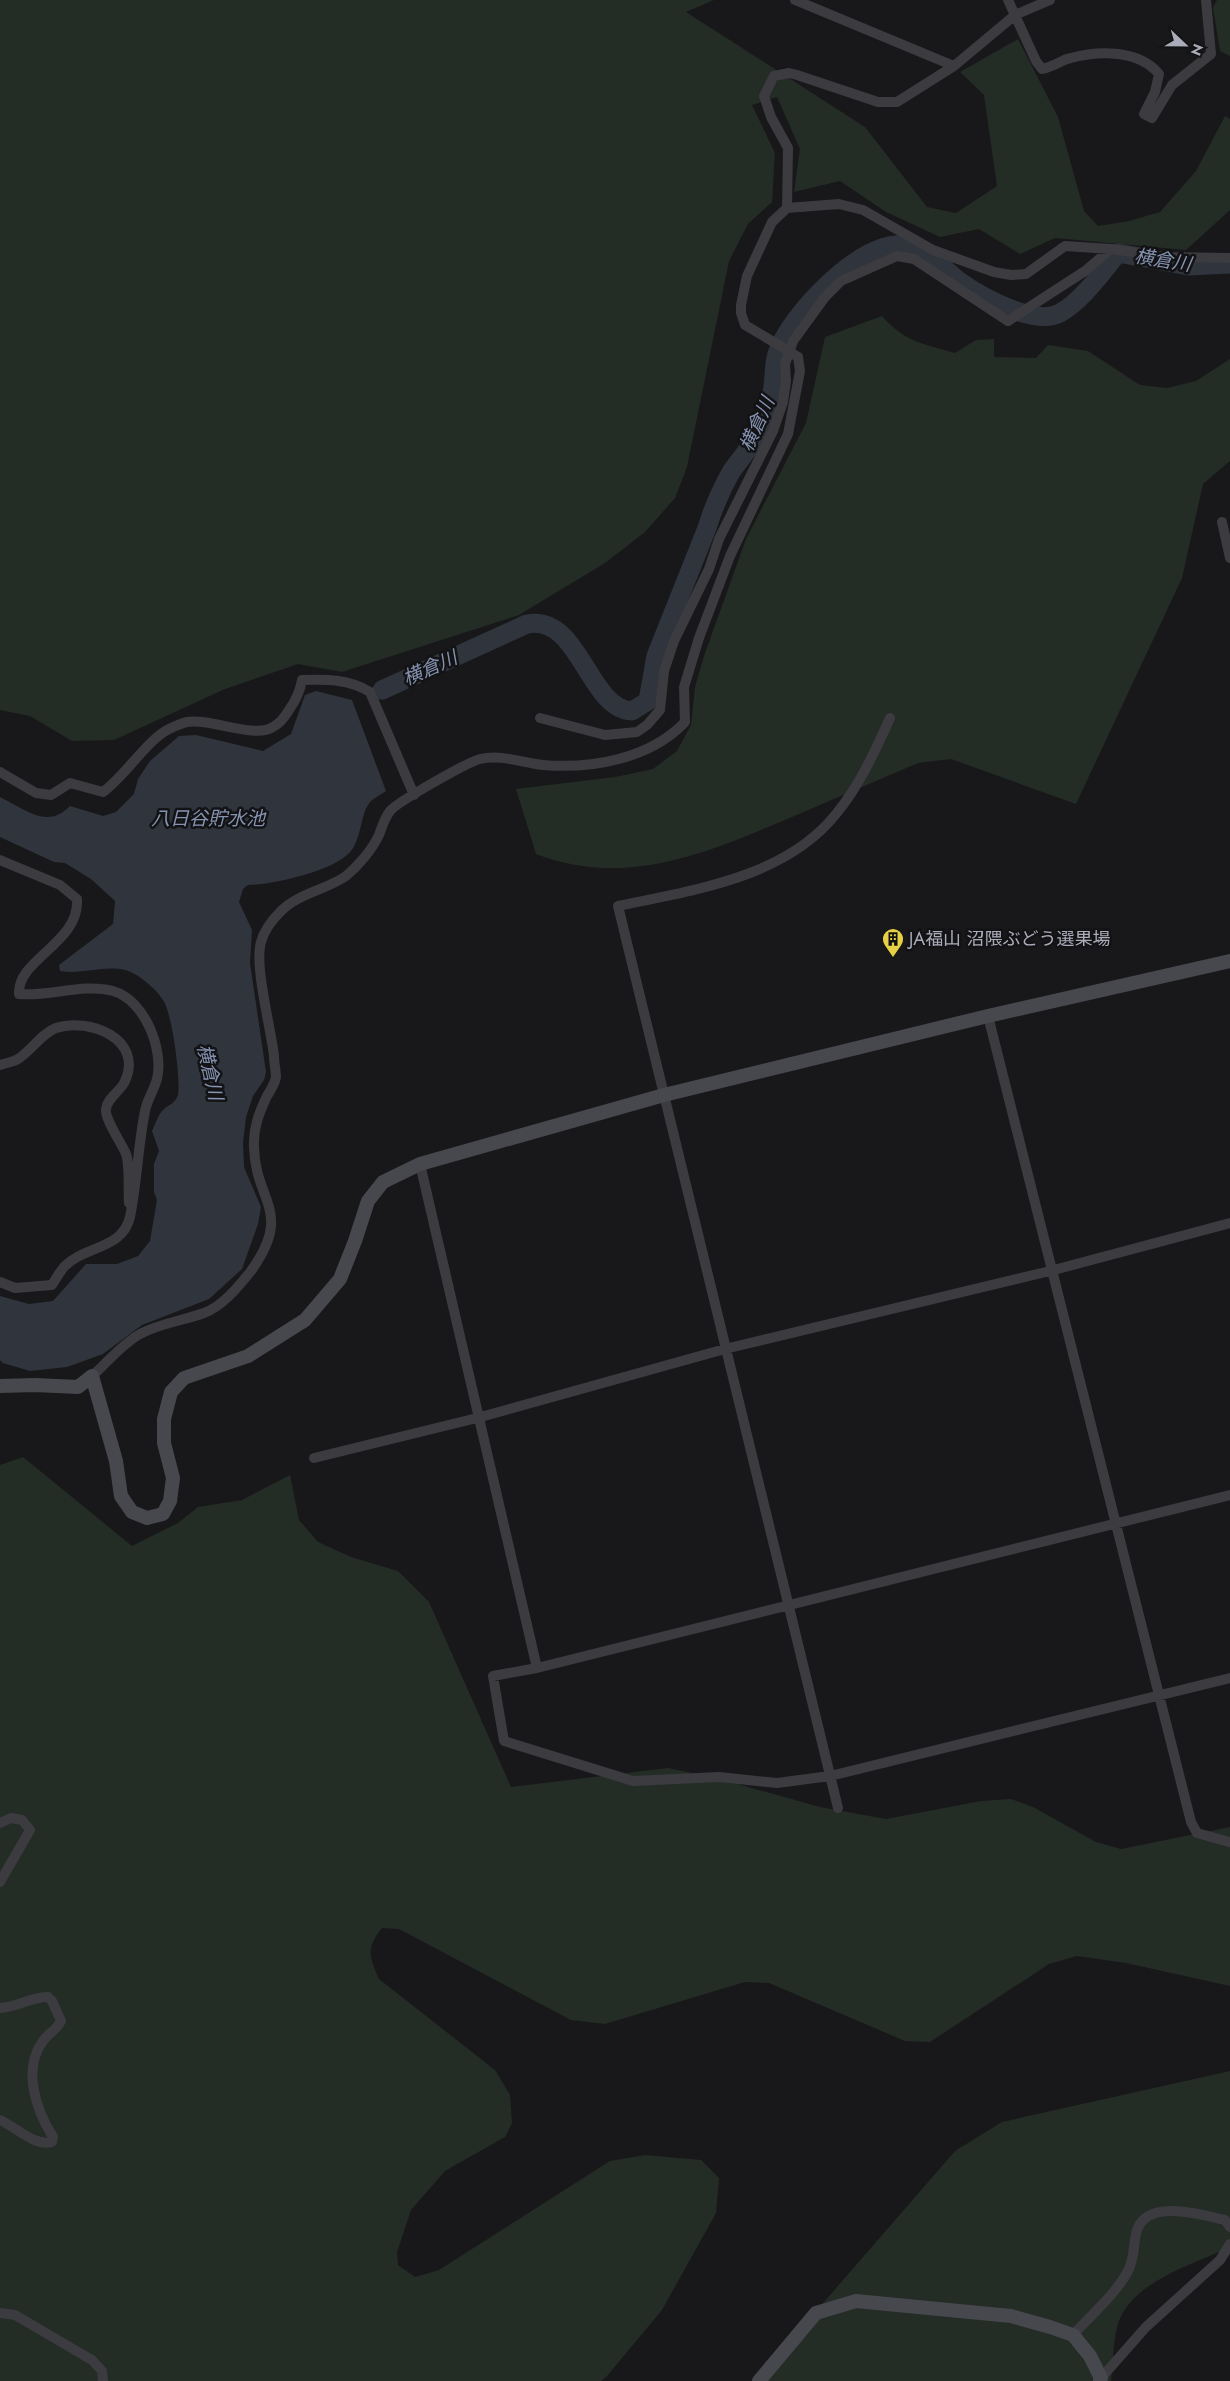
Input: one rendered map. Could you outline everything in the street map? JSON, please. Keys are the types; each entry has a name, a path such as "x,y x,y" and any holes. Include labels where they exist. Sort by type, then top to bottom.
{"street":[{"path":"795,0 954,66"},
{"path":"1008,0 1036,60 1042,68 1056,66 1069,58 1095,53 1117,54 1150,64 1159,74 1156,92 1144,114 1152,118 1172,85 1211,54 1206,0"},
{"path":"786,208 788,148 771,117 764,96 774,76 788,73 878,102 896,102 954,66 1015,15 1050,0"},
{"path":"0,1386 78,1387 136,1336 158,1326 205,1313 218,1306 251,1270 270,1235 272,1218 257,1169 254,1130 276,1079 261,976 260,942 268,927 282,910 296,900 347,875 374,843 391,809 479,759 501,757 542,764 586,766 647,749 666,740 685,722 684,688 699,638 730,556 788,434 800,371 798,357 745,325 741,313 747,276 772,222 786,208 839,204 863,210 933,250 971,265 1011,275 1026,274 1065,246 1111,249 1165,257 1230,258"},
{"path":"540,718 587,732 606,735 637,732 647,725 660,710 664,671 674,641 709,568 720,539 773,431 783,402 786,381 785,364 793,341 825,297 841,281 897,256 914,259 1008,322 1085,271 1111,249"},
{"path":"1222,522 1230,558"},
{"path":"0,772 36,793 51,795 70,783 103,792 118,781 157,737 166,730 186,722 206,722 248,730 272,728 284,718 300,694 302,680 335,679 360,686 370,692 414,795"},
{"path":"838,1808 789,1604 724,1349 618,906 695,889 758,870 790,854 817,834 835,815 859,782 890,718"},
{"path":"0,860 60,885 77,899 78,913 71,927 32,967 21,982 19,994 82,989 113,991 131,1000 152,1031 159,1051 157,1079 145,1111 130,1217 128,1226 121,1237 65,1265 52,1285 15,1288 0,1282"},
{"path":"92,1376 116,1460 121,1496 132,1512 147,1518 163,1514 170,1501 173,1478 164,1443 164,1419 171,1392 184,1378 248,1356 305,1320 340,1279 368,1201 383,1182 420,1164 664,1095 988,1016 1230,961"},
{"path":"988,1016 1050,1271 1191,1822 1198,1833 1229,1842"},
{"path":"0,1065 17,1060 54,1028 73,1024 94,1026 115,1037 126,1048 129,1066 125,1082 106,1109 127,1156 130,1217"},
{"path":"420,1164 477,1418 537,1668"},
{"path":"314,1458 477,1418 724,1349 1050,1271 1230,1223"},
{"path":"1230,1494 537,1668 493,1676 504,1741 633,1781 719,1778 777,1782 830,1776 1230,1678"},
{"path":"0,1823 11,1818 22,1820 30,1830 0,1882"},
{"path":"0,2008 48,1997 52,2001 60,2021 57,2030 44,2039 37,2052 33,2081 35,2098 53,2137 52,2142 46,2144 31,2138 0,2120"},
{"path":"1073,2335 1128,2271 1134,2254 1138,2230 1143,2221 1156,2213 1167,2211 1192,2212 1225,2220 1230,2228"},
{"path":"759,2381 816,2313 856,2301 1011,2316 1073,2335 1090,2356 1101,2380 1146,2327 1220,2260 1230,2244"},
{"path":"0,2313 15,2315 92,2360 102,2371 103,2381"}],"shaded area":[{"path":"0,0 714,0 686,12 865,127 927,207 956,213 997,186 984,95 960,72 1018,39 1058,117 1084,211 1098,226 1129,221 1160,212 1196,171 1225,116 1230,119 1230,210 1186,250 1055,238 1020,254 979,229 940,237 886,212 840,181 794,192 800,149 777,97 752,105 775,153 772,202 748,224 729,261 687,467 675,498 645,532 605,563 519,615 342,672 298,664 225,689 114,740 72,741 30,716 0,710"},
{"path":"1217,0 1230,0 1230,56 1220,51 1213,8"},
{"path":"882,316 907,337 955,353 976,340 994,339 994,357 1036,358 1048,345 1088,351 1140,385 1167,388 1196,381 1230,359 1230,461 1203,484 1182,578 1076,804 951,759 918,763 729,842 667,862 635,867 603,868 570,864 536,854 516,789 615,777 653,769 677,751 691,725 695,687 704,656 746,539 806,423 825,337"},
{"path":"23,1457 132,1546 178,1523 198,1507 242,1500 290,1475 299,1520 318,1542 351,1557 398,1571 429,1602 511,1787 668,1768 716,1778 820,1807 886,1819 981,1801 1011,1799 1033,1807 1096,1842 1121,1849 1230,1827 1230,1986 1126,1963 1077,1956 1049,1964 930,2042 905,2041 769,1983 745,1982 605,2024 571,2020 399,1929 382,1928 371,1947 371,1958 379,1979 495,2070 510,2095 512,2123 505,2137 445,2171 411,2210 397,2252 398,2265 415,2277 439,2270 610,2161 645,2155 701,2160 719,2178 716,2213 662,2310 607,2376 601,2381 0,2381 0,1465"},
{"path":"1230,2071 1230,2247 1164,2277 1134,2298 1124,2311 1117,2327 1111,2381 752,2381 798,2332 955,2151 1002,2122"}],"water":[{"name":"八日谷貯水池","path":"316,691 352,700 386,791 369,803 364,813 356,843 346,856 335,863 305,875 248,885 243,889 239,902 252,930 250,963 266,1072 264,1080 253,1096 246,1117 243,1143 244,1167 261,1207 258,1224 242,1269 209,1299 142,1325 103,1354 67,1367 30,1371 3,1363 0,1360 0,1296 29,1304 53,1301 86,1264 117,1264 138,1256 150,1241 157,1200 154,1192 154,1164 159,1151 152,1131 161,1112 177,1098 179,1087 170,1018 163,1000 151,986 135,974 125,970 60,971 59,965 113,924 115,901 91,879 65,863 54,862 0,837 0,797 27,811 44,817 61,813 70,806 103,816 116,812 134,794 138,779 150,761 179,736 196,735 263,751 291,734 305,695"}],"waterway":[{"name":"横倉川","path":"382,690 527,624 545,625 560,633 572,647 604,695 617,706 632,711 648,701 656,656 715,506 731,472 751,445 764,417 772,392 777,354 784,339 810,302 848,267 867,254 886,246 903,245 912,247 927,254 959,281 980,294 1008,308 1037,316 1049,316 1060,313 1076,302 1118,253 1188,266 1230,264"}],"place":[{"name":"JA福山 沼隈ぶどう選果場","path":"893,958"}]}
